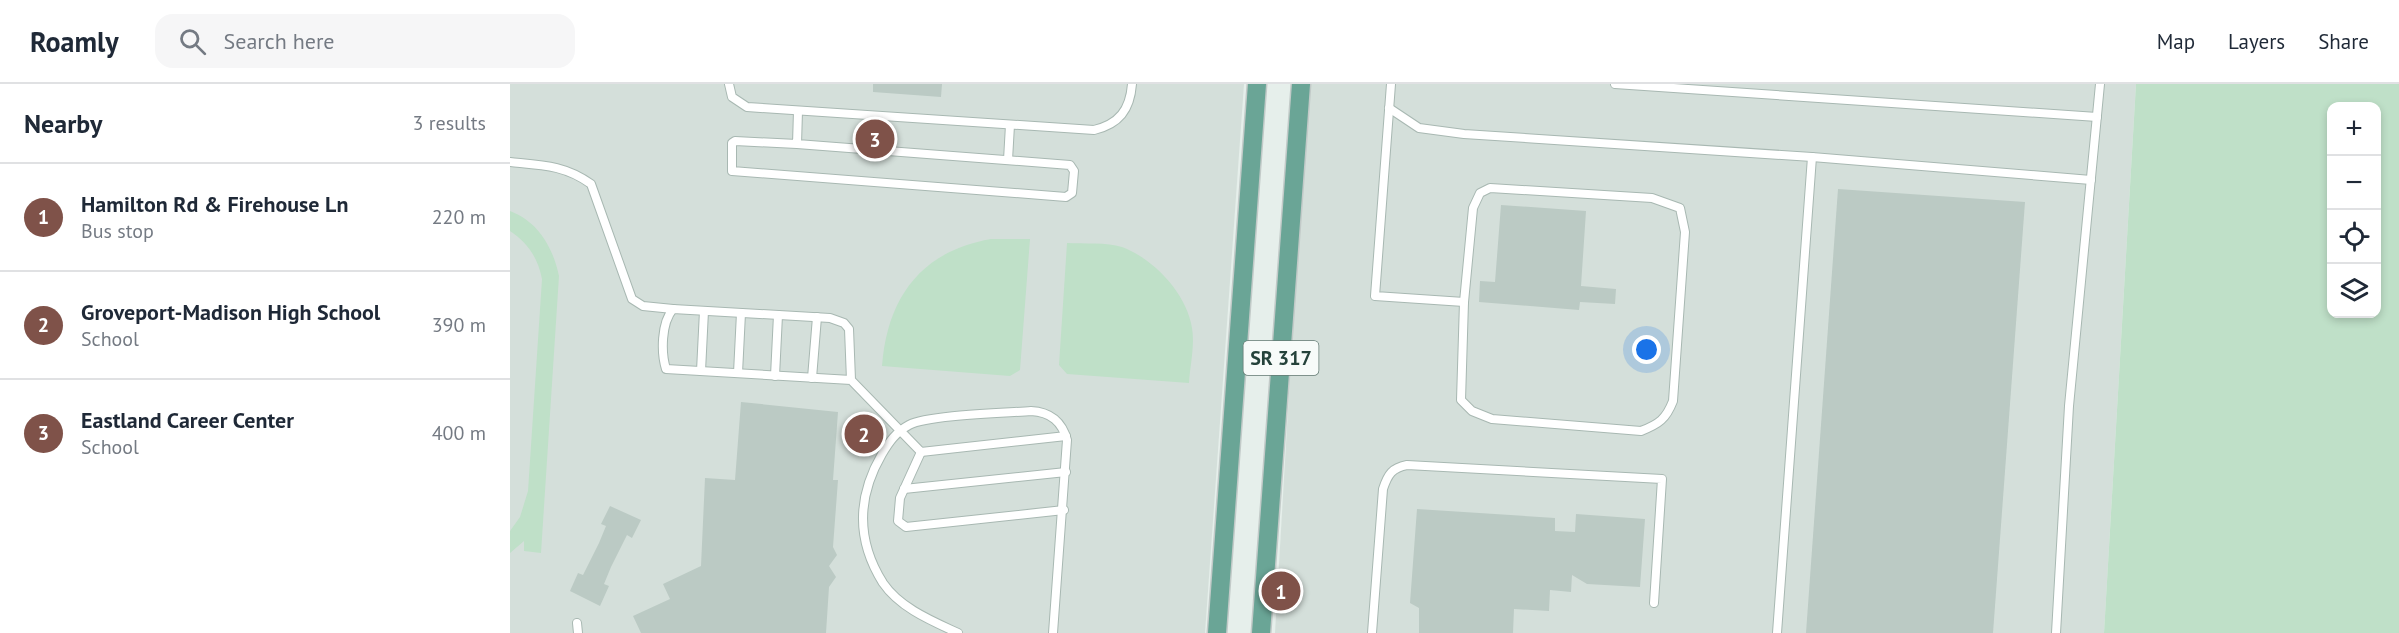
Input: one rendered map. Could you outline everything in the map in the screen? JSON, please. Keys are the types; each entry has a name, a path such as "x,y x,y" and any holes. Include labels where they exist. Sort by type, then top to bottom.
{"main road":[{"name":"SR 317","path":"1217,633 1257,84"},
{"name":"SR 317","path":"1261,633 1301,84"}],"lane":[{"path":"729,84 732,98 742,106 1094,130 1109,127 1121,118 1132,94 1132,84"},
{"path":"1391,84 1375,296 1464,302"},
{"path":"1615,84 2097,117"},
{"path":"2056,633 2069,406 2100,84"},
{"path":"1389,108 1419,128 1464,134 1812,157 2091,180"},
{"path":"797,144 798,111"},
{"path":"1008,160 1010,125"},
{"path":"735,141 797,144 1070,165 1074,171 1072,193 1066,197 734,172 730,169 732,143 735,141"},
{"path":"1777,633 1812,157"},
{"path":"510,162 559,166 574,172 591,184 632,299 643,306 817,317 844,323 849,329 851,380"},
{"path":"1490,188 1652,198 1680,208 1685,232 1673,401 1667,416 1658,424 1641,431 1492,420 1472,411 1461,400 1460,387 1464,302 1473,208 1480,193 1490,188"},
{"path":"673,309 666,321 663,359 666,369 851,380 921,452"},
{"path":"701,371 704,311"},
{"path":"738,373 741,313"},
{"path":"775,376 778,315"},
{"path":"812,378 817,317"},
{"path":"958,633 911,610 884,584 868,552 862,509 868,477 890,441 901,430 924,420 1040,411 1056,420 1066,436 1064,510 1053,633"},
{"path":"921,452 1066,436"},
{"path":"921,452 903,489 897,516 898,521 906,527 1064,510"},
{"path":"1372,633 1383,489 1387,477 1395,467 1407,465 1662,479 1654,603"},
{"path":"903,489 1066,472"},
{"path":"578,622 578,633"}],"shaded area":[{"path":"510,84 1244,84 1205,633 510,633"},
{"path":"1307,84 2136,84 2104,633 1275,633"}],"green space":[{"path":"2136,84 2399,84 2399,633 2104,633"},
{"path":"510,211 537,229 549,246 559,276 541,553 524,551 524,541 510,553 510,531 520,517 528,491 542,279 538,264 531,252 510,231"},
{"path":"991,239 1030,239 1020,370 1010,376 882,366 891,319 900,299 912,282 945,254 966,245"},
{"path":"1067,243 1122,247 1146,260 1167,279 1183,303 1192,328 1193,348 1189,383 1067,374 1059,365"}],"building":[{"path":"873,84 942,84 941,97 873,92"},
{"path":"1838,189 2025,202 1993,633 1806,633"},
{"path":"1501,205 1586,211 1581,286 1616,289 1615,304 1580,302 1579,310 1479,302 1480,281 1495,282"},
{"path":"741,402 838,412 833,480 838,480 833,547 837,555 829,566 836,577 829,587 826,633 641,633 633,616 670,599 663,584 701,566 705,478 735,480"},
{"path":"610,506 641,520 632,538 627,535 611,567 604,584 609,586 600,606 570,591 578,573 583,575 599,543 606,526 601,524"},
{"path":"1417,509 1555,518 1555,531 1575,532 1576,514 1645,519 1640,587 1587,584 1572,575 1571,592 1550,590 1549,611 1514,609 1513,633 1419,633 1419,608 1410,603"}],"place":[{"name":"Eastland Career Center","path":"875,139"},
{"name":"Groveport-Madison High School","path":"864,434"},
{"name":"Hamilton Rd & Firehouse Ln","path":"1281,591"}]}
